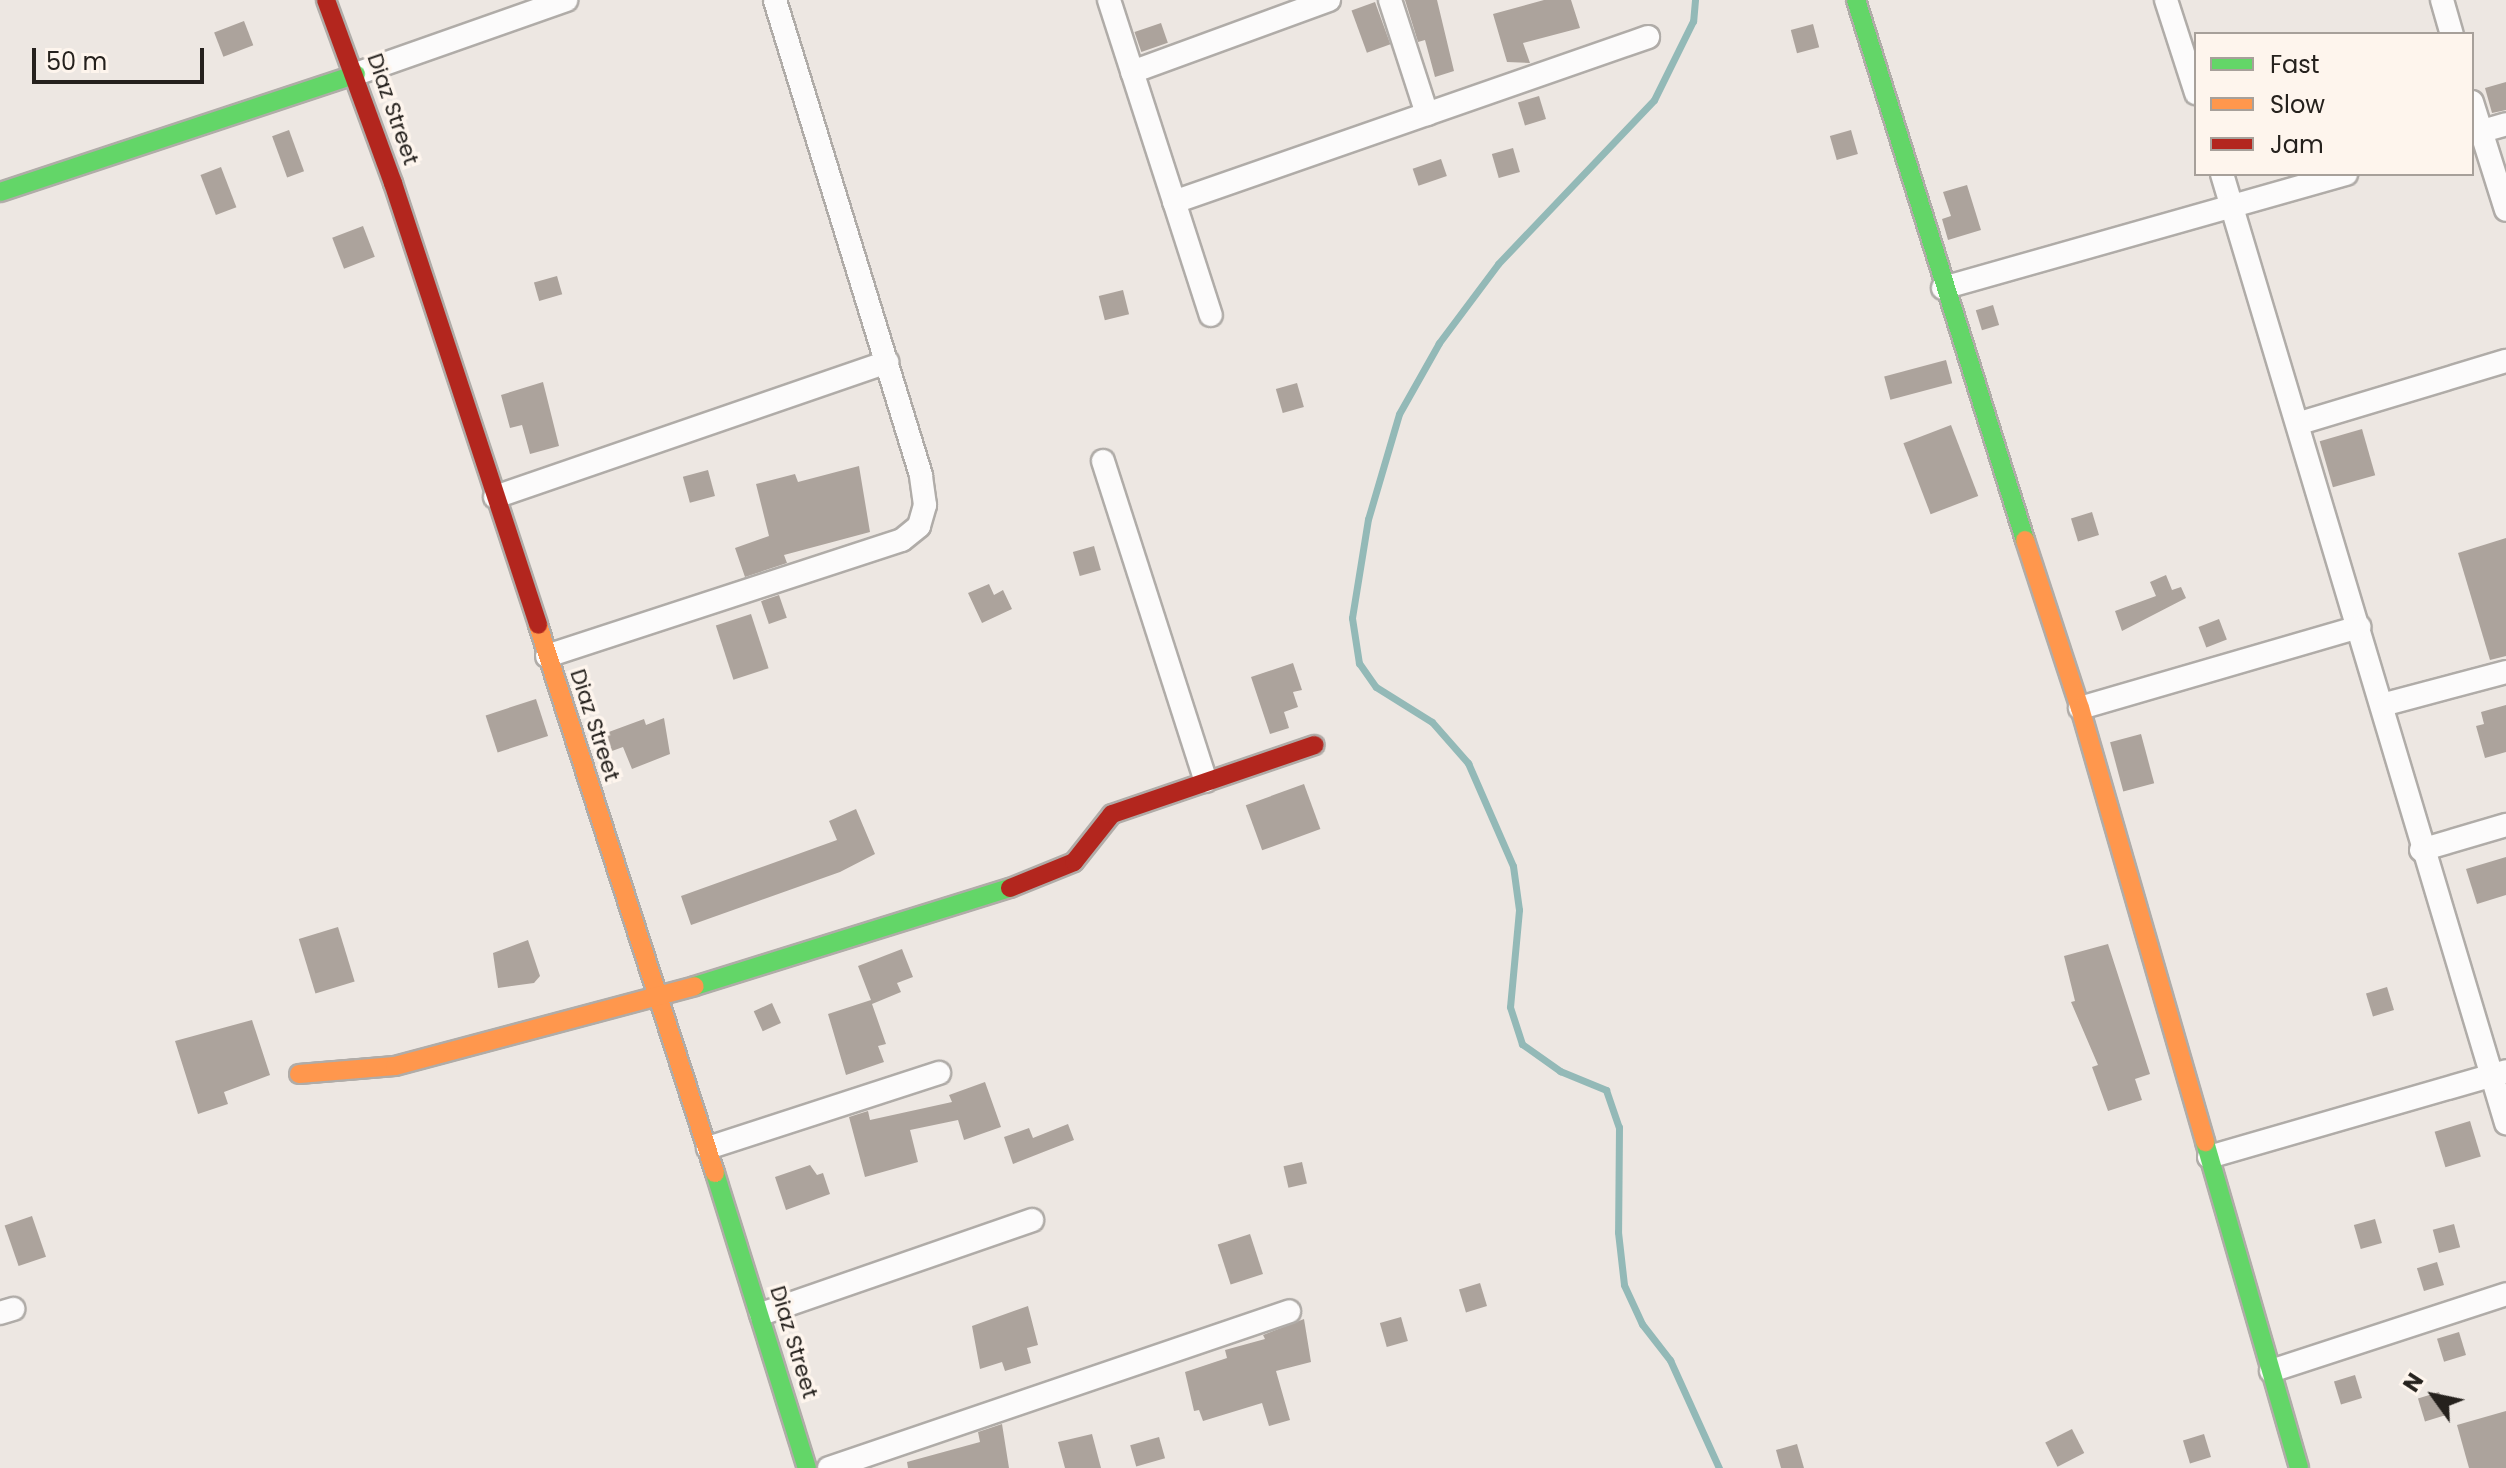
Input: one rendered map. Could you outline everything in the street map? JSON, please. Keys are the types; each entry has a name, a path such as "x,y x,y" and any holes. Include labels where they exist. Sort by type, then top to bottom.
{"street":[{"name":"Diaz Street","path":"326,0 356,74 660,997 807,1468"},
{"path":"0,192 356,74 566,0"},
{"path":"547,656 902,540 919,526 925,505 921,475 775,0"},
{"path":"1109,0 1211,315"},
{"path":"1132,72 1270,10 1329,0"},
{"path":"1390,0 1427,114"},
{"path":"1856,0 1943,288 2080,708 2299,1468"},
{"path":"2166,0 2194,87"},
{"path":"2442,0 2451,32"},
{"path":"1174,202 1648,37"},
{"path":"2506,124 2476,133 2506,210"},
{"path":"2223,176 2300,423 2421,850 2498,1073 2506,1123"},
{"path":"1943,288 2233,209 2340,176"},
{"path":"2300,423 2506,361"},
{"path":"495,497 887,362"},
{"path":"1103,461 1206,781"},
{"path":"2080,708 2359,627"},
{"path":"2382,705 2506,672"},
{"path":"299,1074 395,1066 660,997 1061,870 1112,814 1315,745"},
{"path":"2421,850 2506,825"},
{"path":"708,1148 939,1073"},
{"path":"2209,1157 2498,1073"},
{"path":"761,1314 1032,1220"},
{"path":"2271,1371 2506,1294"},
{"path":"829,1468 1289,1311"}],"building":[{"path":"1405,0 1437,0 1454,71 1435,77 1425,40 1418,42"},
{"path":"1544,0 1571,0 1580,28 1523,43 1530,63 1507,62 1493,14"},
{"path":"1375,2 1390,44 1367,53 1352,11"},
{"path":"244,21 253,45 223,57 214,32"},
{"path":"1161,23 1168,43 1141,52 1135,32"},
{"path":"1813,24 1819,47 1797,53 1791,30"},
{"path":"2506,82 2506,110 2492,113 2485,88"},
{"path":"1539,96 1546,119 1525,125 1518,102"},
{"path":"289,130 304,171 287,178 272,136"},
{"path":"1851,130 1858,154 1837,160 1830,136"},
{"path":"1513,148 1520,172 1499,178 1492,154"},
{"path":"1441,159 1447,176 1418,186 1413,169"},
{"path":"221,167 236,207 216,215 200,175"},
{"path":"1967,185 1981,230 1948,240 1942,219 1951,216 1943,192"},
{"path":"363,226 375,257 344,269 332,238"},
{"path":"557,276 562,294 539,301 534,283"},
{"path":"1123,290 1129,314 1105,320 1099,296"},
{"path":"1993,305 1999,325 1982,330 1976,310"},
{"path":"1946,360 1952,383 1890,400 1884,377"},
{"path":"543,382 559,446 530,454 522,425 510,428 501,395"},
{"path":"1297,383 1304,407 1283,413 1276,389"},
{"path":"1951,425 1978,496 1931,514 1903,443"},
{"path":"2362,429 2375,475 2333,487 2320,441"},
{"path":"859,466 870,532 784,555 787,563 745,577 735,548 769,536 756,484 795,474 798,482"},
{"path":"708,470 715,496 690,503 683,477"},
{"path":"2092,512 2099,535 2078,541 2071,518"},
{"path":"2506,538 2506,656 2490,660 2458,553"},
{"path":"1094,546 1101,570 1080,576 1073,552"},
{"path":"2166,575 2172,590 2181,587 2186,598 2122,631 2115,611 2156,596 2150,582"},
{"path":"989,584 994,595 1003,590 1012,609 982,623 968,593"},
{"path":"779,595 787,618 769,624 761,601"},
{"path":"751,614 769,668 733,680 716,625"},
{"path":"2219,619 2227,640 2206,647 2198,627"},
{"path":"1293,663 1302,690 1293,692 1298,707 1284,712 1289,728 1270,734 1251,677"},
{"path":"536,699 548,736 498,752 486,715"},
{"path":"2506,705 2506,752 2485,758 2476,726 2484,724 2481,712"},
{"path":"664,718 670,754 632,769 623,747 612,751 606,733 644,719 646,725"},
{"path":"2141,734 2154,783 2123,792 2110,742"},
{"path":"1304,784 1320,829 1262,850 1246,805"},
{"path":"856,809 875,854 840,872 691,925 681,896 837,840 829,821"},
{"path":"2506,857 2506,895 2477,904 2466,869"},
{"path":"338,927 355,982 315,993 299,939"},
{"path":"528,940 540,976 534,983 498,988 493,953"},
{"path":"2108,944 2150,1074 2135,1079 2142,1100 2108,1111 2092,1067 2098,1065 2071,1002 2075,1001 2064,956"},
{"path":"902,949 913,977 897,983 901,992 872,1004 886,1044 878,1046 884,1062 846,1075 828,1014 871,1000 858,966"},
{"path":"2387,987 2394,1010 2373,1016 2366,993"},
{"path":"772,1003 781,1023 763,1031 754,1011"},
{"path":"252,1020 270,1075 224,1092 228,1104 198,1114 175,1041"},
{"path":"985,1082 1001,1127 964,1140 958,1120 910,1130 918,1162 865,1177 849,1117 868,1111 870,1120 952,1102 949,1095"},
{"path":"2470,1121 2481,1156 2445,1167 2435,1132"},
{"path":"1068,1124 1074,1140 1013,1164 1004,1137 1029,1128 1033,1138"},
{"path":"1302,1162 1307,1183 1288,1188 1283,1166"},
{"path":"810,1165 817,1175 823,1173 830,1194 786,1210 775,1177"},
{"path":"32,1216 46,1257 19,1266 5,1225"},
{"path":"2375,1219 2382,1243 2361,1249 2354,1225"},
{"path":"2454,1224 2460,1247 2439,1253 2433,1230"},
{"path":"1250,1234 1263,1274 1231,1284 1218,1245"},
{"path":"2437,1262 2444,1285 2424,1291 2417,1268"},
{"path":"1480,1283 1487,1306 1466,1312 1459,1289"},
{"path":"1028,1306 1038,1345 1027,1348 1031,1363 1005,1371 1002,1362 980,1369 972,1326"},
{"path":"1401,1317 1408,1341 1387,1347 1380,1323"},
{"path":"1304,1319 1311,1362 1276,1371 1290,1420 1269,1426 1262,1403 1203,1421 1199,1410 1194,1411 1185,1372 1227,1358 1225,1350 1265,1339 1263,1335"},
{"path":"2459,1332 2466,1355 2444,1362 2437,1339"},
{"path":"2355,1375 2362,1398 2341,1404 2334,1381"},
{"path":"2439,1392 2446,1415 2425,1421 2418,1398"},
{"path":"2506,1411 2506,1468 2469,1468 2457,1425"},
{"path":"1002,1424 1009,1468 908,1468 907,1462 980,1442 978,1432"},
{"path":"2072,1429 2084,1453 2058,1467 2045,1443"},
{"path":"1092,1434 1101,1468 1065,1468 1058,1442"},
{"path":"2204,1434 2211,1457 2190,1463 2183,1440"},
{"path":"1159,1437 1165,1458 1136,1466 1130,1445"},
{"path":"1797,1444 1804,1468 1781,1468 1776,1450"}],"waterway":[{"path":"1695,0 1693,21 1654,100 1498,264 1439,343 1399,414 1368,519 1352,618 1359,663 1376,687 1432,722 1468,763 1513,866 1519,910 1510,1007 1522,1044 1560,1071 1606,1090 1619,1127 1618,1232 1624,1285 1642,1324 1670,1360 1719,1468"}],"traffic: fast":[{"path":"1856,0 2025,540"},
{"path":"0,192 356,74"},
{"path":"695,986 1010,888"},
{"path":"2205,1142 2299,1468"},
{"path":"715,1173 807,1468"}],"traffic: slow":[{"path":"2025,540 2080,708 2205,1142"},
{"path":"538,625 715,1173"},
{"path":"299,1074 395,1066 695,986"}],"traffic: jam":[{"path":"326,0 393,183 538,625"},
{"path":"1010,888 1074,862 1112,814 1315,745"}]}
